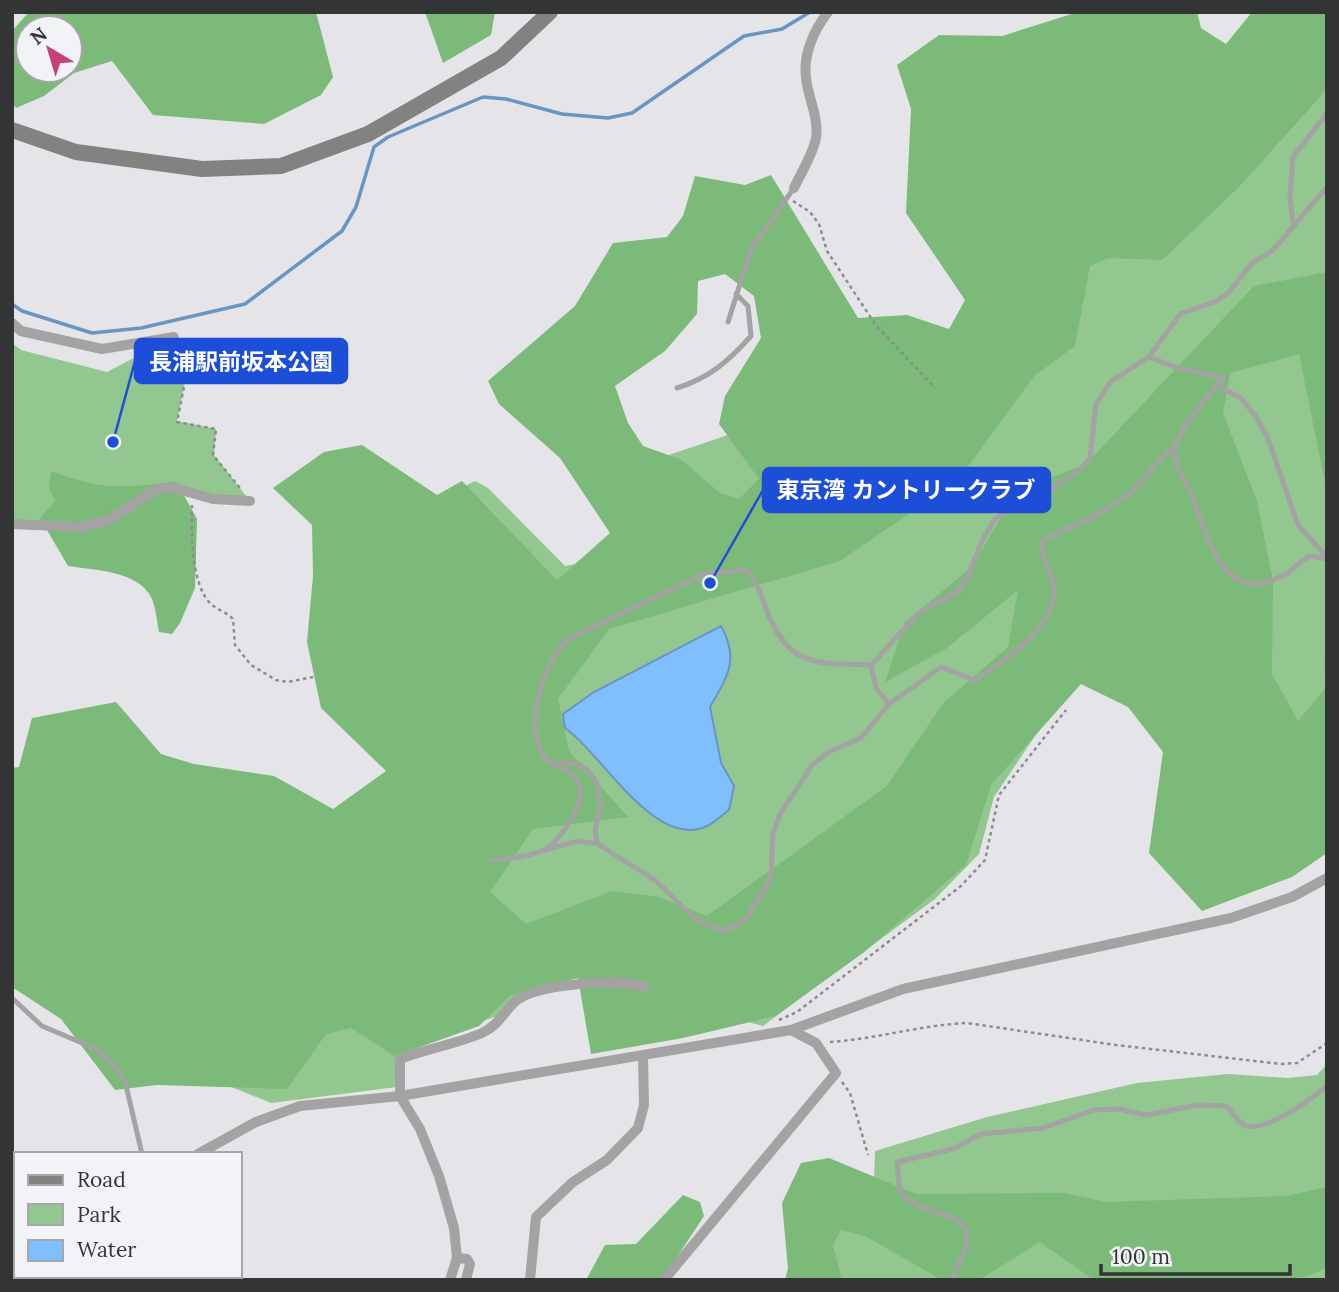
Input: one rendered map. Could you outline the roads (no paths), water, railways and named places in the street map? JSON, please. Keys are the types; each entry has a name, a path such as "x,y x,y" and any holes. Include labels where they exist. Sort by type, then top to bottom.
{"street":[{"path":"12,130 76,152 202,169 281,166 368,134 489,65 501,58 550,12"},
{"path":"791,193 816,139 816,125 806,78 807,57 816,27 828,12"},
{"path":"12,323 21,331 102,349 174,337"},
{"path":"12,524 80,527 107,521 157,489 174,488 213,499 250,501"},
{"path":"202,1152 256,1122 300,1106 400,1096 791,1030 903,989 1231,918 1292,897 1327,878"},
{"path":"450,1280 457,1258 454,1228 439,1176 420,1129 400,1096 400,1059 483,1032 504,1018 514,1002 534,991 628,982 643,987"},
{"path":"664,1280 836,1073 816,1043 791,1030"},
{"path":"530,1280 536,1217 573,1182 607,1160 638,1128 644,1105 643,1056"},
{"path":"457,1258 467,1259 470,1264 466,1280"}],"lane":[{"path":"1293,224 1290,196 1293,157 1327,113"},
{"path":"871,665 919,613 957,591 967,578 983,539 995,519 1013,506 1051,489 1082,468 1090,458 1096,404 1111,381 1150,357 1180,314 1217,302 1230,291 1252,263 1273,250 1327,187"},
{"path":"728,322 751,249 791,193"},
{"path":"677,388 701,380 726,363 751,337 748,306 736,293"},
{"path":"491,860 578,841 598,844 656,881 697,921 723,930 734,928 746,918 765,889 771,875 773,834 780,814 813,764 829,752 861,738 889,704 941,667 975,680 1003,662 1043,622 1049,608 1054,584 1041,553 1042,542 1054,533 1086,521 1137,486 1160,457 1176,445 1223,378 1175,367 1150,357"},
{"path":"1217,386 1242,399 1254,414 1267,436 1298,525 1327,558"},
{"path":"1176,445 1175,461 1188,483 1213,553 1223,569 1241,582 1258,584 1286,574 1310,556 1327,558"},
{"path":"546,850 578,811 582,798 580,784 570,771 548,762 538,748 535,733 535,715 547,668 558,647 570,638 702,575 746,570 754,577 773,626 790,650 803,660 871,665"},
{"path":"871,665 876,688 889,704"},
{"path":"557,765 568,761 579,763 589,770 599,788 600,804 594,832 598,844"},
{"path":"12,998 42,1026 94,1048 113,1064 125,1081 142,1152"},
{"path":"951,1280 965,1255 969,1237 963,1224 950,1215 910,1202 900,1193 897,1162 953,1149 981,1134 1043,1128 1094,1110 1119,1109 1146,1115 1198,1105 1226,1106 1244,1125 1258,1127 1307,1102 1327,1086"}],"water":[{"path":"721,626 730,649 729,668 710,707 721,763 734,786 729,810 707,826 687,830 668,824 648,812 565,728 563,714 594,692"}],"waterway":[{"path":"12,304 22,311 92,333 141,328 245,304 342,231 356,207 374,147 388,137 483,97 506,99 562,114 608,118 632,113 744,36 782,29 810,12"}],"place":[{"name":"長浦駅前坂本公園","path":"113,442"},
{"name":"東京湾 カントリークラブ","path":"710,583"}]}
